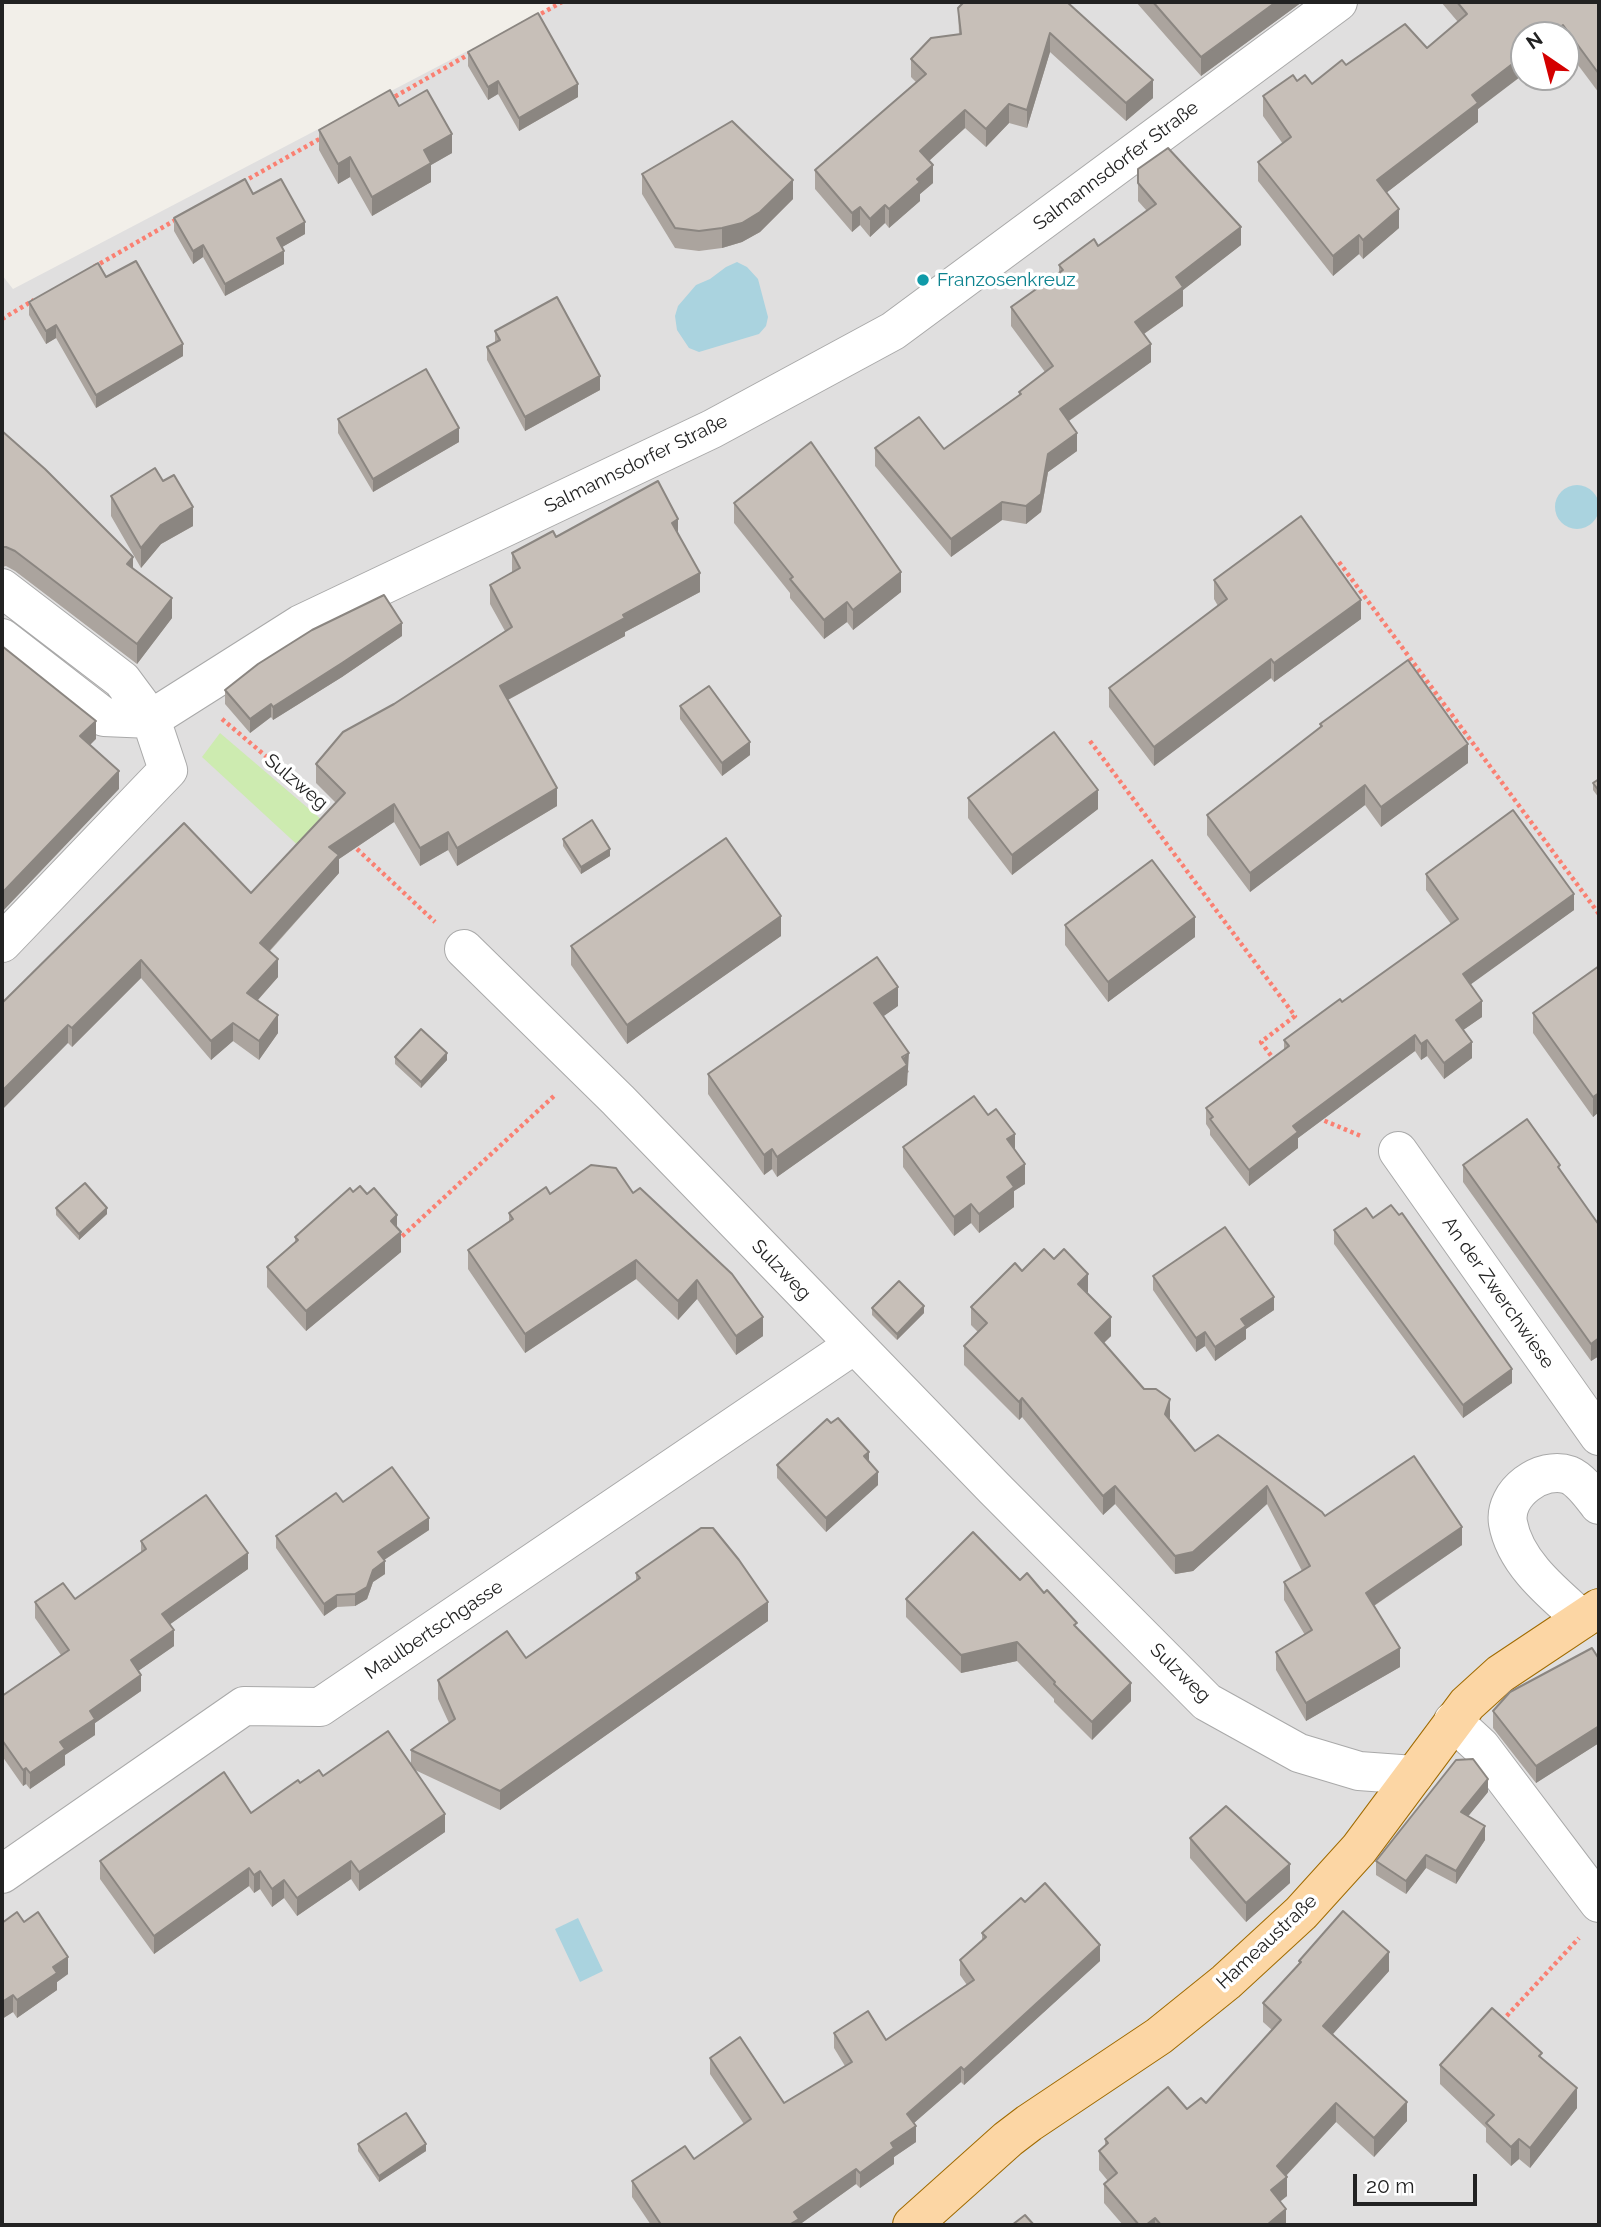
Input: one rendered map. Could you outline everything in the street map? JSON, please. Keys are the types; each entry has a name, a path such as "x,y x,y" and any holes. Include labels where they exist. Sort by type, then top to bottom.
{"main road":[{"name":"Hameaustraße","path":"912,2225 1028,2123 1159,2036 1226,1982 1292,1922 1359,1849 1467,1704 1500,1674 1591,1613"}],"street":[{"name":"Salmannsdorfer Straße","path":"151,719 300,624 712,429 893,331 1338,2"},
{"path":"2,588 122,680 151,719 168,770 2,943"},
{"path":"2,638 104,717 151,719"},
{"name":"Sulzweg","path":"464,949 585,1068 1207,1702 1299,1753 1359,1771 1414,1775"},
{"name":"An der Zwerchwiese","path":"1398,1150 1599,1436"},
{"name":"Maulbertschgasse","path":"2,1874 244,1706 320,1707 854,1345"},
{"name":"Hameaustraße","path":"1591,1613 1551,1591 1531,1568 1518,1549 1508,1524 1507,1508 1515,1494 1531,1481 1550,1473 1570,1475 1599,1505"},
{"path":"1453,1721 1482,1747 1591,1918"}],"path":[{"path":"525,22 562,2"},
{"path":"379,105 477,50"},
{"path":"233,188 330,133"},
{"path":"87,271 184,215"},
{"path":"2,319 38,298"},
{"path":"1339,562 1599,914"},
{"name":"Sulzweg","path":"193,692 227,724 337,815"},
{"path":"1090,741 1295,1016 1261,1042 1278,1064"},
{"path":"357,832 357,849 464,949"},
{"path":"394,1244 585,1068"},
{"path":"1311,1109 1319,1120 1398,1150"},
{"path":"1494,2030 1591,1918"}],"shaded area":[{"path":"561,2 1599,2 1599,2225 2,2225 2,275 13,289"}],"green space":[{"path":"220,733 336,832 303,850 202,757"}],"water":[{"path":"737,262 747,267 758,279 768,317 766,326 759,334 699,352 689,348 677,330 675,316 678,306 696,285"},
{"path":"1577,485 1592,492 1599,507 1592,522 1577,529 1562,522 1555,507 1562,492"},
{"path":"578,1918 603,1971 580,1982 555,1929"}],"building":[{"path":"964,2 1067,2 1153,80 1126,103 1050,33 1027,110 1009,104 986,129 965,110 920,151 933,165 917,179 920,182 889,209 885,205 870,219 860,207 852,213 815,170 926,74 911,59 931,38 961,34 958,8"},
{"path":"1153,2 1276,2 1201,57"},
{"path":"1457,2 1599,2 1599,74 1580,48 1580,21 1510,21 1510,66 1472,95 1478,103 1377,180 1399,209 1363,240 1359,235 1333,256 1258,162 1291,137 1263,96 1293,75 1297,81 1305,75 1312,84 1342,60 1346,65 1405,24 1427,48 1467,14"},
{"path":"538,13 578,84 519,118 498,81 488,87 468,52"},
{"path":"390,90 399,106 427,90 452,134 424,150 431,163 372,197 350,157 338,164 319,130"},
{"path":"732,121 793,180 760,212 742,223 699,231 675,228 642,174"},
{"path":"1168,148 1241,227 1176,277 1183,287 1135,322 1151,344 1060,409 1077,433 1048,454 1041,494 1026,506 1002,502 951,539 875,448 919,417 944,449 1021,394 1019,392 1053,366 1011,307 1063,270 1059,265 1094,239 1098,246 1156,204 1138,183 1138,169"},
{"path":"245,179 253,194 281,179 305,222 277,238 284,251 225,284 203,245 193,251 174,218"},
{"path":"136,261 183,344 96,395 56,325 46,331 29,302 98,263 106,277"},
{"path":"557,297 600,376 525,417 487,347 500,340 495,331"},
{"path":"426,369 459,428 373,479 338,419"},
{"path":"2,431 45,469 133,557 127,564 172,598 137,644 15,551 2,547"},
{"path":"811,442 901,572 853,610 847,602 824,620 734,503"},
{"path":"155,468 163,481 174,475 193,507 161,525 141,548 111,496"},
{"path":"658,481 678,519 672,523 700,573 623,615 625,618 500,686 557,788 457,848 448,832 420,848 394,804 329,847 339,855 260,943 278,959 247,993 278,1015 259,1041 233,1023 211,1041 141,960 72,1028 68,1025 2,1091 2,1003 184,823 251,893 345,793 316,764 343,732 394,704 512,627 490,585 520,568 512,553 553,531 556,537"},
{"path":"1301,516 1361,600 1274,663 1271,659 1154,747 1109,688 1227,599 1214,580"},
{"path":"384,595 402,623 273,707 271,704 250,719 225,690 258,664 312,630"},
{"path":"2,646 96,721 80,736 119,771 2,893"},
{"path":"1408,660 1468,744 1381,807 1365,785 1250,873 1207,815 1322,726 1320,724"},
{"path":"709,686 750,742 722,763 680,706"},
{"path":"1054,732 1098,790 1012,855 968,798"},
{"path":"1599,779 1599,791 1593,783"},
{"path":"1513,810 1574,894 1463,974 1482,1001 1456,1020 1472,1042 1444,1063 1427,1040 1421,1044 1415,1035 1293,1126 1298,1132 1249,1170 1210,1119 1213,1117 1206,1108 1289,1046 1284,1040 1458,919 1426,874"},
{"path":"592,820 610,849 581,867 563,839"},
{"path":"726,838 781,916 627,1025 571,946"},
{"path":"1152,860 1195,917 1108,982 1065,925"},
{"path":"877,957 898,987 874,1003 909,1053 902,1057 907,1065 777,1157 772,1149 764,1155 708,1074"},
{"path":"1599,966 1599,1093 1593,1097 1533,1013"},
{"path":"421,1029 447,1053 421,1082 395,1057"},
{"path":"974,1096 988,1115 996,1109 1015,1134 1007,1139 1025,1164 1007,1177 1014,1187 979,1214 971,1204 954,1217 903,1147"},
{"path":"1527,1119 1599,1225 1599,1338 1591,1344 1463,1165"},
{"path":"591,1165 616,1168 633,1193 640,1188 732,1274 763,1317 736,1336 697,1280 678,1301 636,1260 525,1334 468,1250 513,1219 509,1213 546,1187 550,1194"},
{"path":"85,1183 107,1208 79,1234 56,1208"},
{"path":"360,1186 367,1194 374,1188 397,1215 391,1221 401,1232 306,1311 267,1267 298,1240 295,1237 350,1188 353,1192"},
{"path":"1391,1205 1399,1215 1402,1213 1512,1369 1463,1405 1334,1230 1366,1208 1373,1218"},
{"path":"1225,1227 1274,1297 1241,1319 1246,1326 1215,1347 1205,1332 1196,1338 1153,1276"},
{"path":"1044,1249 1054,1259 1064,1249 1088,1274 1078,1284 1111,1317 1095,1333 1144,1389 1156,1389 1170,1399 1165,1414 1195,1451 1218,1435 1325,1516 1414,1456 1462,1527 1366,1593 1400,1648 1306,1703 1276,1652 1312,1630 1284,1582 1310,1566 1267,1486 1193,1552 1175,1556 1115,1486 1103,1496 1022,1398 1019,1402 964,1346 987,1323 971,1307 1015,1263 1022,1271"},
{"path":"899,1281 924,1306 897,1334 872,1308"},
{"path":"838,1418 869,1452 864,1456 878,1472 826,1518 777,1465 827,1419 831,1423"},
{"path":"392,1467 429,1518 378,1552 385,1561 373,1570 367,1587 355,1594 337,1595 324,1604 276,1536 336,1493 343,1502"},
{"path":"206,1495 248,1553 162,1614 174,1630 131,1660 141,1675 90,1711 95,1719 60,1742 65,1749 30,1773 26,1768 23,1770 2,1740 2,1696 69,1650 35,1602 63,1583 75,1599 146,1549 141,1541"},
{"path":"701,1528 713,1528 768,1602 500,1791 411,1750 455,1719 438,1680 507,1631 526,1658 640,1578 636,1573"},
{"path":"973,1532 1020,1580 1027,1573 1044,1593 1047,1590 1077,1623 1074,1625 1131,1683 1092,1722 1017,1642 961,1655 906,1599"},
{"path":"1592,1648 1599,1659 1599,1726 1536,1766 1493,1711 1510,1692"},
{"path":"388,1731 445,1814 359,1872 351,1861 297,1898 284,1880 272,1889 260,1871 254,1875 249,1868 154,1936 100,1861 224,1772 251,1813 298,1780 300,1783 319,1770 323,1776"},
{"path":"1473,1759 1488,1779 1461,1812 1485,1826 1456,1871 1426,1855 1406,1881 1376,1861 1456,1760"},
{"path":"1226,1806 1290,1864 1246,1903 1190,1838"},
{"path":"1045,1883 1100,1945 964,2070 961,2067 907,2114 916,2126 891,2143 894,2148 860,2173 856,2169 794,2212 799,2219 789,2225 658,2225 660,2223 632,2181 685,2146 694,2159 751,2119 710,2058 740,2037 784,2103 852,2062 834,2033 868,2011 886,2040 974,1980 960,1960 986,1937 982,1933 1021,1898 1025,1902"},
{"path":"1343,1911 1389,1952 1323,2026 1407,2102 1374,2138 1336,2103 1277,2166 1287,2177 1271,2190 1286,2209 1267,2225 1161,2225 1155,2218 1146,2225 1139,2225 1104,2184 1117,2173 1099,2151 1108,2143 1105,2139 1168,2087 1187,2109 1201,2098 1206,2103 1281,2020 1263,2003"},
{"path":"17,1912 24,1922 38,1912 68,1957 53,1967 57,1973 17,2000 13,1995 2,2002 2,1923"},
{"path":"1492,2008 1542,2053 1539,2056 1577,2088 1530,2148 1519,2139 1511,2147 1486,2123 1494,2115 1440,2065"},
{"path":"406,2113 426,2144 379,2176 358,2144"},
{"path":"1025,2215 1034,2225 1012,2225"}],"place":[{"name":"Franzosenkreuz","path":"923,280"}]}
